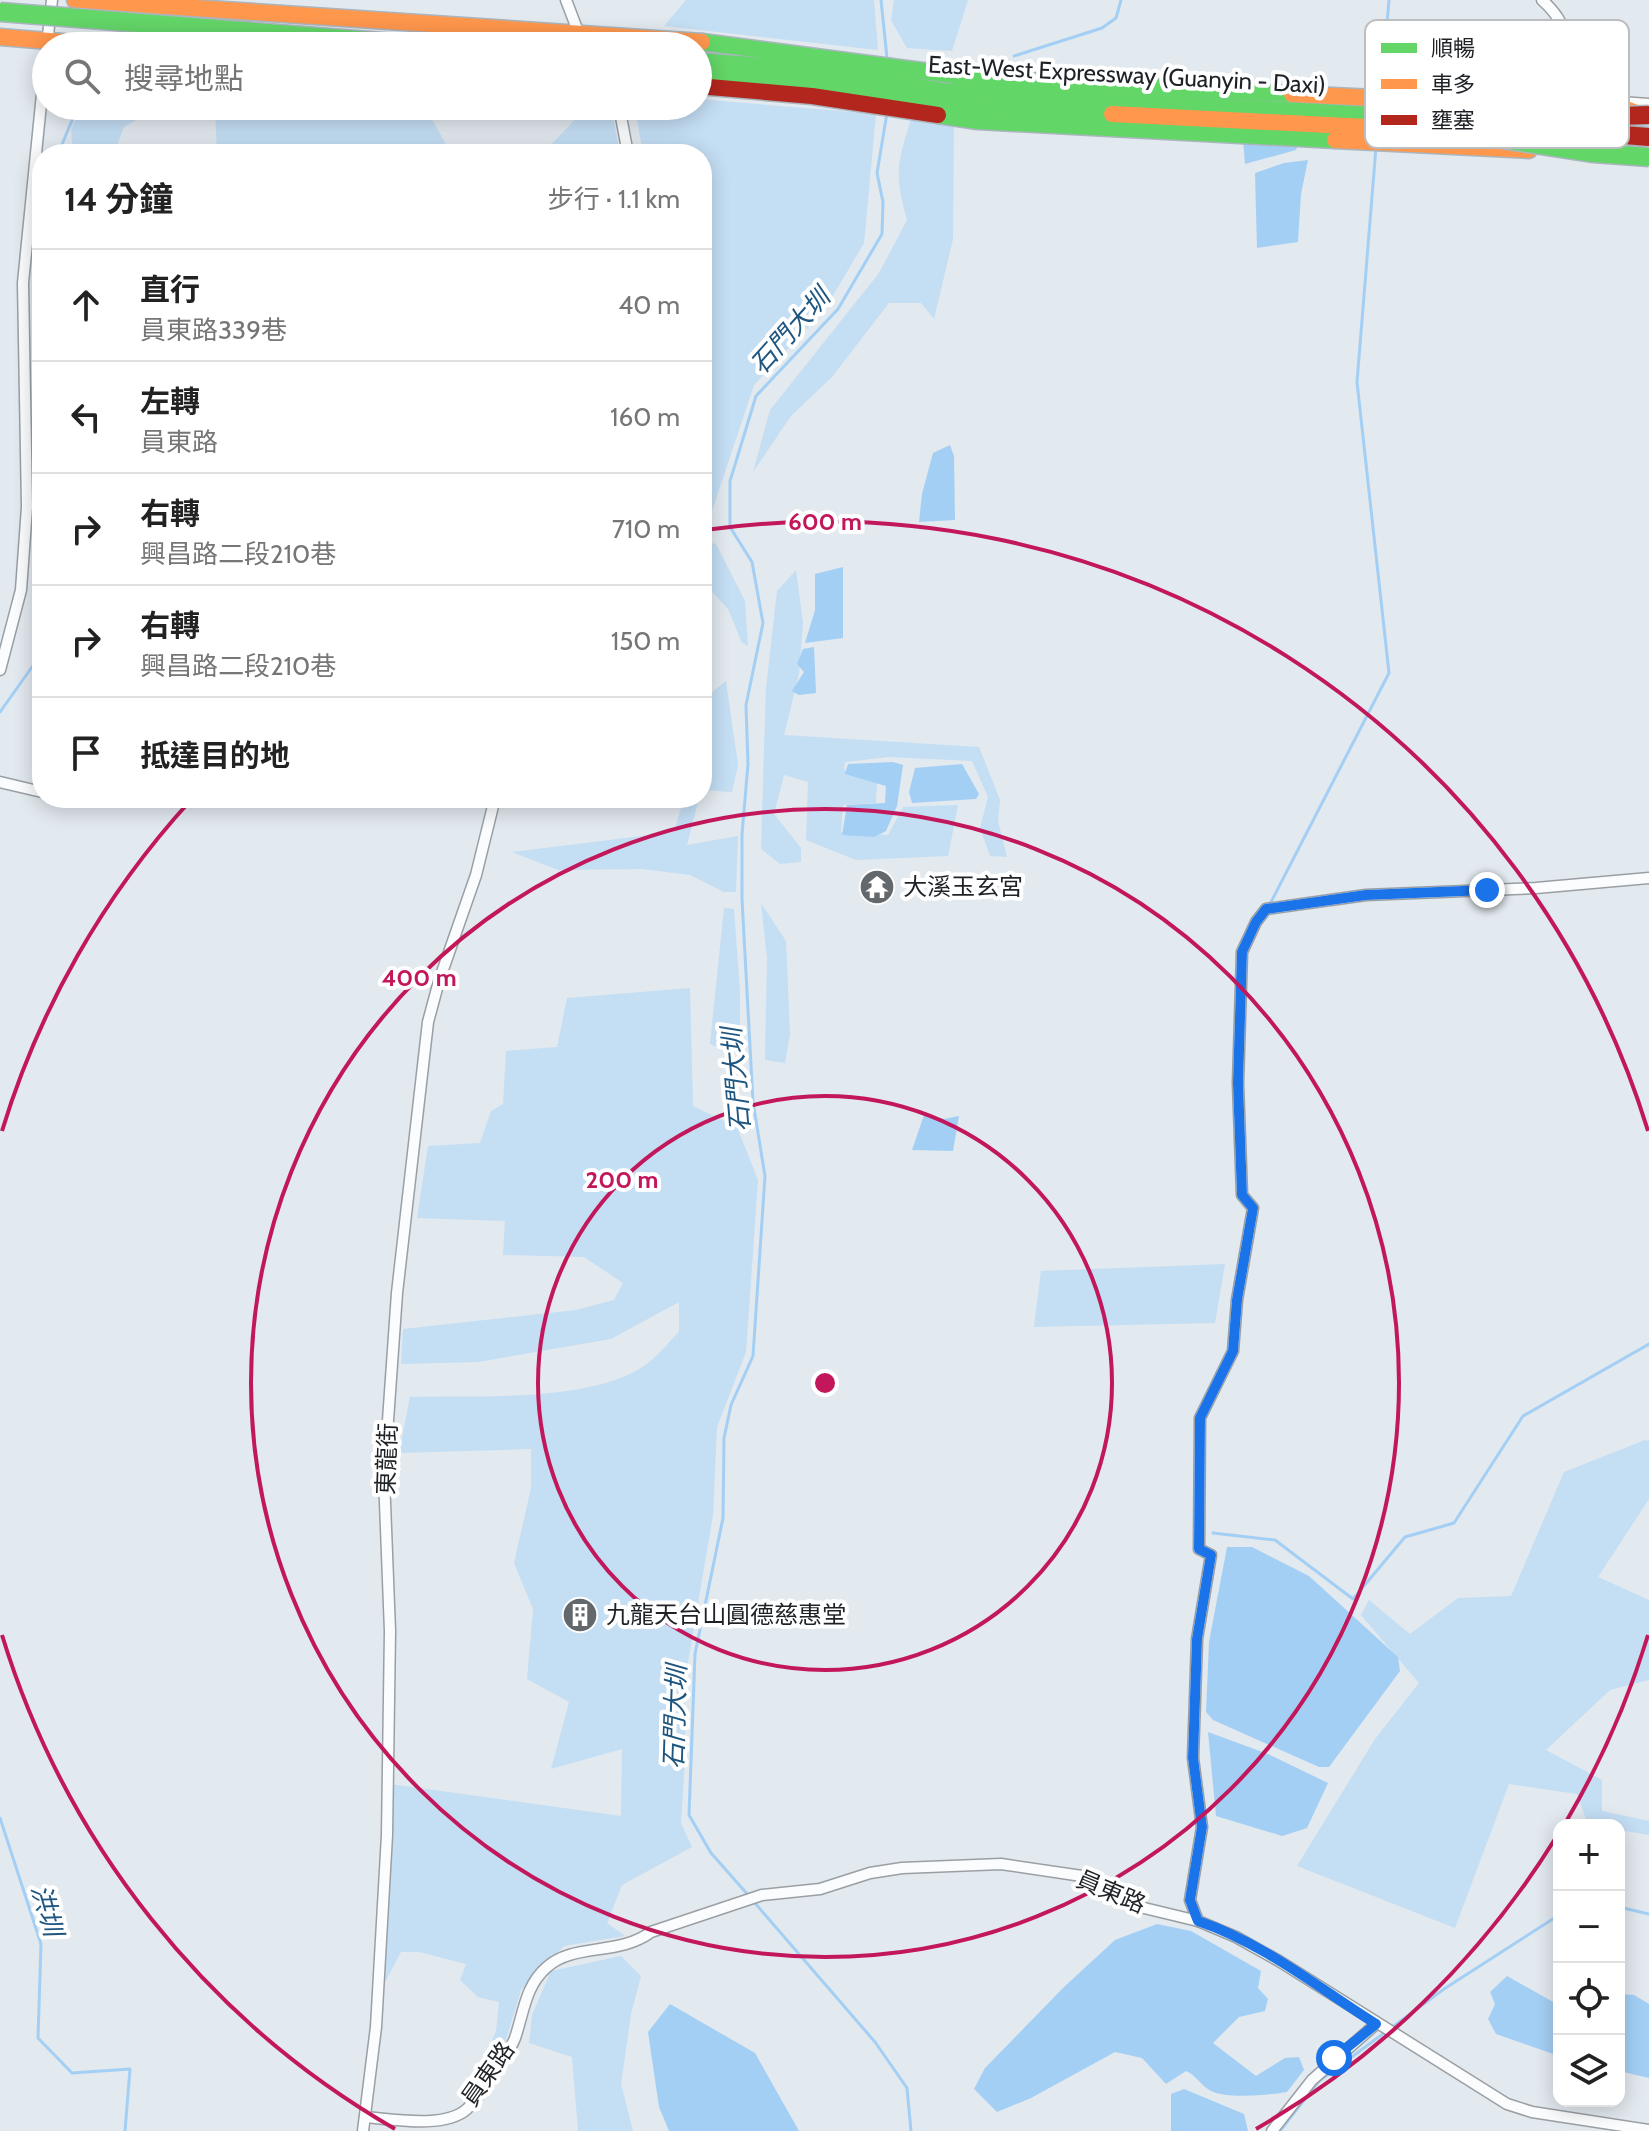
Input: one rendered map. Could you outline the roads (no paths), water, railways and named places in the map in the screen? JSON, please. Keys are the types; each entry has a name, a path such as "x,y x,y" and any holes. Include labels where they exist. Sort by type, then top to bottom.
{"main road":[{"path":"75,0 482,32"},
{"path":"0,12 254,32"},
{"path":"0,24 103,32"},
{"path":"0,37 32,44"},
{"path":"712,43 975,78 1365,97"},
{"name":"East-West Expressway (Guanyin - Daxi)","path":"712,62 816,70 942,91 1365,120"},
{"name":"East-West Expressway (Guanyin - Daxi)","path":"712,75 814,84 962,106 1365,122"},
{"path":"712,87 759,90 978,121 1365,142"},
{"path":"1629,109 1649,116"},
{"path":"1629,117 1649,116"},
{"path":"1629,139 1649,141"},
{"path":"1487,148 1649,155"},
{"path":"1568,148 1594,153 1649,155"}],"street":[{"path":"49,32 52,0"},
{"path":"566,0 580,32"},
{"path":"1542,0 1561,20"},
{"path":"1629,103 1649,104"},
{"path":"37,144 40,120"},
{"path":"622,120 626,144"},
{"path":"1629,124 1649,141"},
{"path":"0,670 21,590 27,507 23,283 32,194"},
{"path":"0,782 32,790"},
{"name":"東龍街","path":"363,2131 376,2027 387,1835 390,1631 384,1477 397,1293 428,1022 476,875 493,808"},
{"path":"1198,1921 1190,1900 1202,1827 1193,1758 1196,1654 1211,1555 1199,1549 1200,1418 1233,1351 1237,1300 1253,1208 1242,1195 1238,1083 1242,952 1256,922 1270,908 1366,895 1536,888 1649,878"},
{"name":"員東路","path":"365,2117 423,2122 454,2117 466,2110 502,2063 514,2039 530,1987 548,1966 578,1952 620,1947 636,1942 651,1932 762,1895 820,1889 870,1873 902,1868 1001,1864 1082,1876 1123,1895 1140,1907 1217,1928 1279,1961 1507,2104 1532,2112 1649,2130"},
{"path":"1272,2131 1312,2080 1376,2024"}],"water":[{"path":"1243,140 1298,145 1296,150 1245,164"},
{"path":"1308,160 1301,194 1298,242 1257,248 1255,173 1284,163"},
{"path":"950,445 954,456 955,520 919,522 922,494 933,453"},
{"path":"843,567 843,638 805,643 815,610 815,574"},
{"path":"814,647 816,693 799,695 792,691 804,672 797,664 803,649"},
{"path":"893,762 903,765 897,806 886,831 874,837 842,835 847,805 885,803 886,786 845,774 848,764"},
{"path":"962,764 979,794 976,799 912,803 909,792 915,768"},
{"path":"924,1115 944,1119 959,1116 953,1151 912,1150"},
{"path":"1227,1547 1252,1547 1309,1576 1398,1657 1400,1671 1329,1767 1319,1767 1213,1720 1206,1712 1209,1642"},
{"path":"1208,1732 1268,1754 1328,1783 1307,1828 1282,1836 1216,1816"},
{"path":"1157,1924 1191,1931 1261,1971 1258,1988 1268,1999 1265,2011 1239,2017 1213,2043 1256,2076 1285,2058 1299,2057 1304,2070 1287,2092 1227,2095 1207,2089 1186,2071 1166,2084 1142,2058 1115,2052 1031,2098 997,2112 974,2089 985,2068 1115,1940"},
{"path":"1507,1976 1553,2002 1553,2054 1496,2034 1488,2019 1495,2004 1490,1992"},
{"path":"1625,1994 1634,1995 1649,2004 1649,2078 1625,2072"},
{"path":"670,2004 755,2053 799,2131 669,2131 659,2107 648,2032"},
{"path":"1184,2089 1244,2114 1248,2131 1171,2131 1171,2094"}],"waterway":[{"name":"石門大圳","path":"881,0 887,58"},
{"path":"1014,56 1102,28 1116,18 1121,0"},
{"path":"1387,20 1389,0"},
{"name":"石門大圳","path":"749,1896 711,1853 689,1815 695,1654 723,1518 724,1438 731,1405 753,1356 765,1176 753,1102 742,899 742,834 748,764 746,705 763,623 752,562 730,527 730,481 756,396 838,309 882,234 883,202 877,173 887,113"},
{"name":"洪圳","path":"62,144 72,120"},
{"path":"1270,904 1389,673 1357,382 1376,148"},
{"name":"洪圳","path":"0,712 32,667"},
{"path":"1213,1533 1275,1540 1353,1599 1405,1537 1454,1523 1523,1416 1649,1344"},
{"name":"洪圳","path":"0,1818 41,1944 38,2038 72,2073 130,2069 125,2131"},
{"name":"石門大圳","path":"754,1902 875,2042 907,2088 911,2131"},
{"path":"1625,1908 1649,1914"},
{"path":"1280,2131 1319,2081 1444,1989 1553,1919"}],"place":[{"name":"大溪玉玄宮","path":"877,887"},
{"name":"九龍天台山圓德慈惠堂","path":"580,1615"}]}
